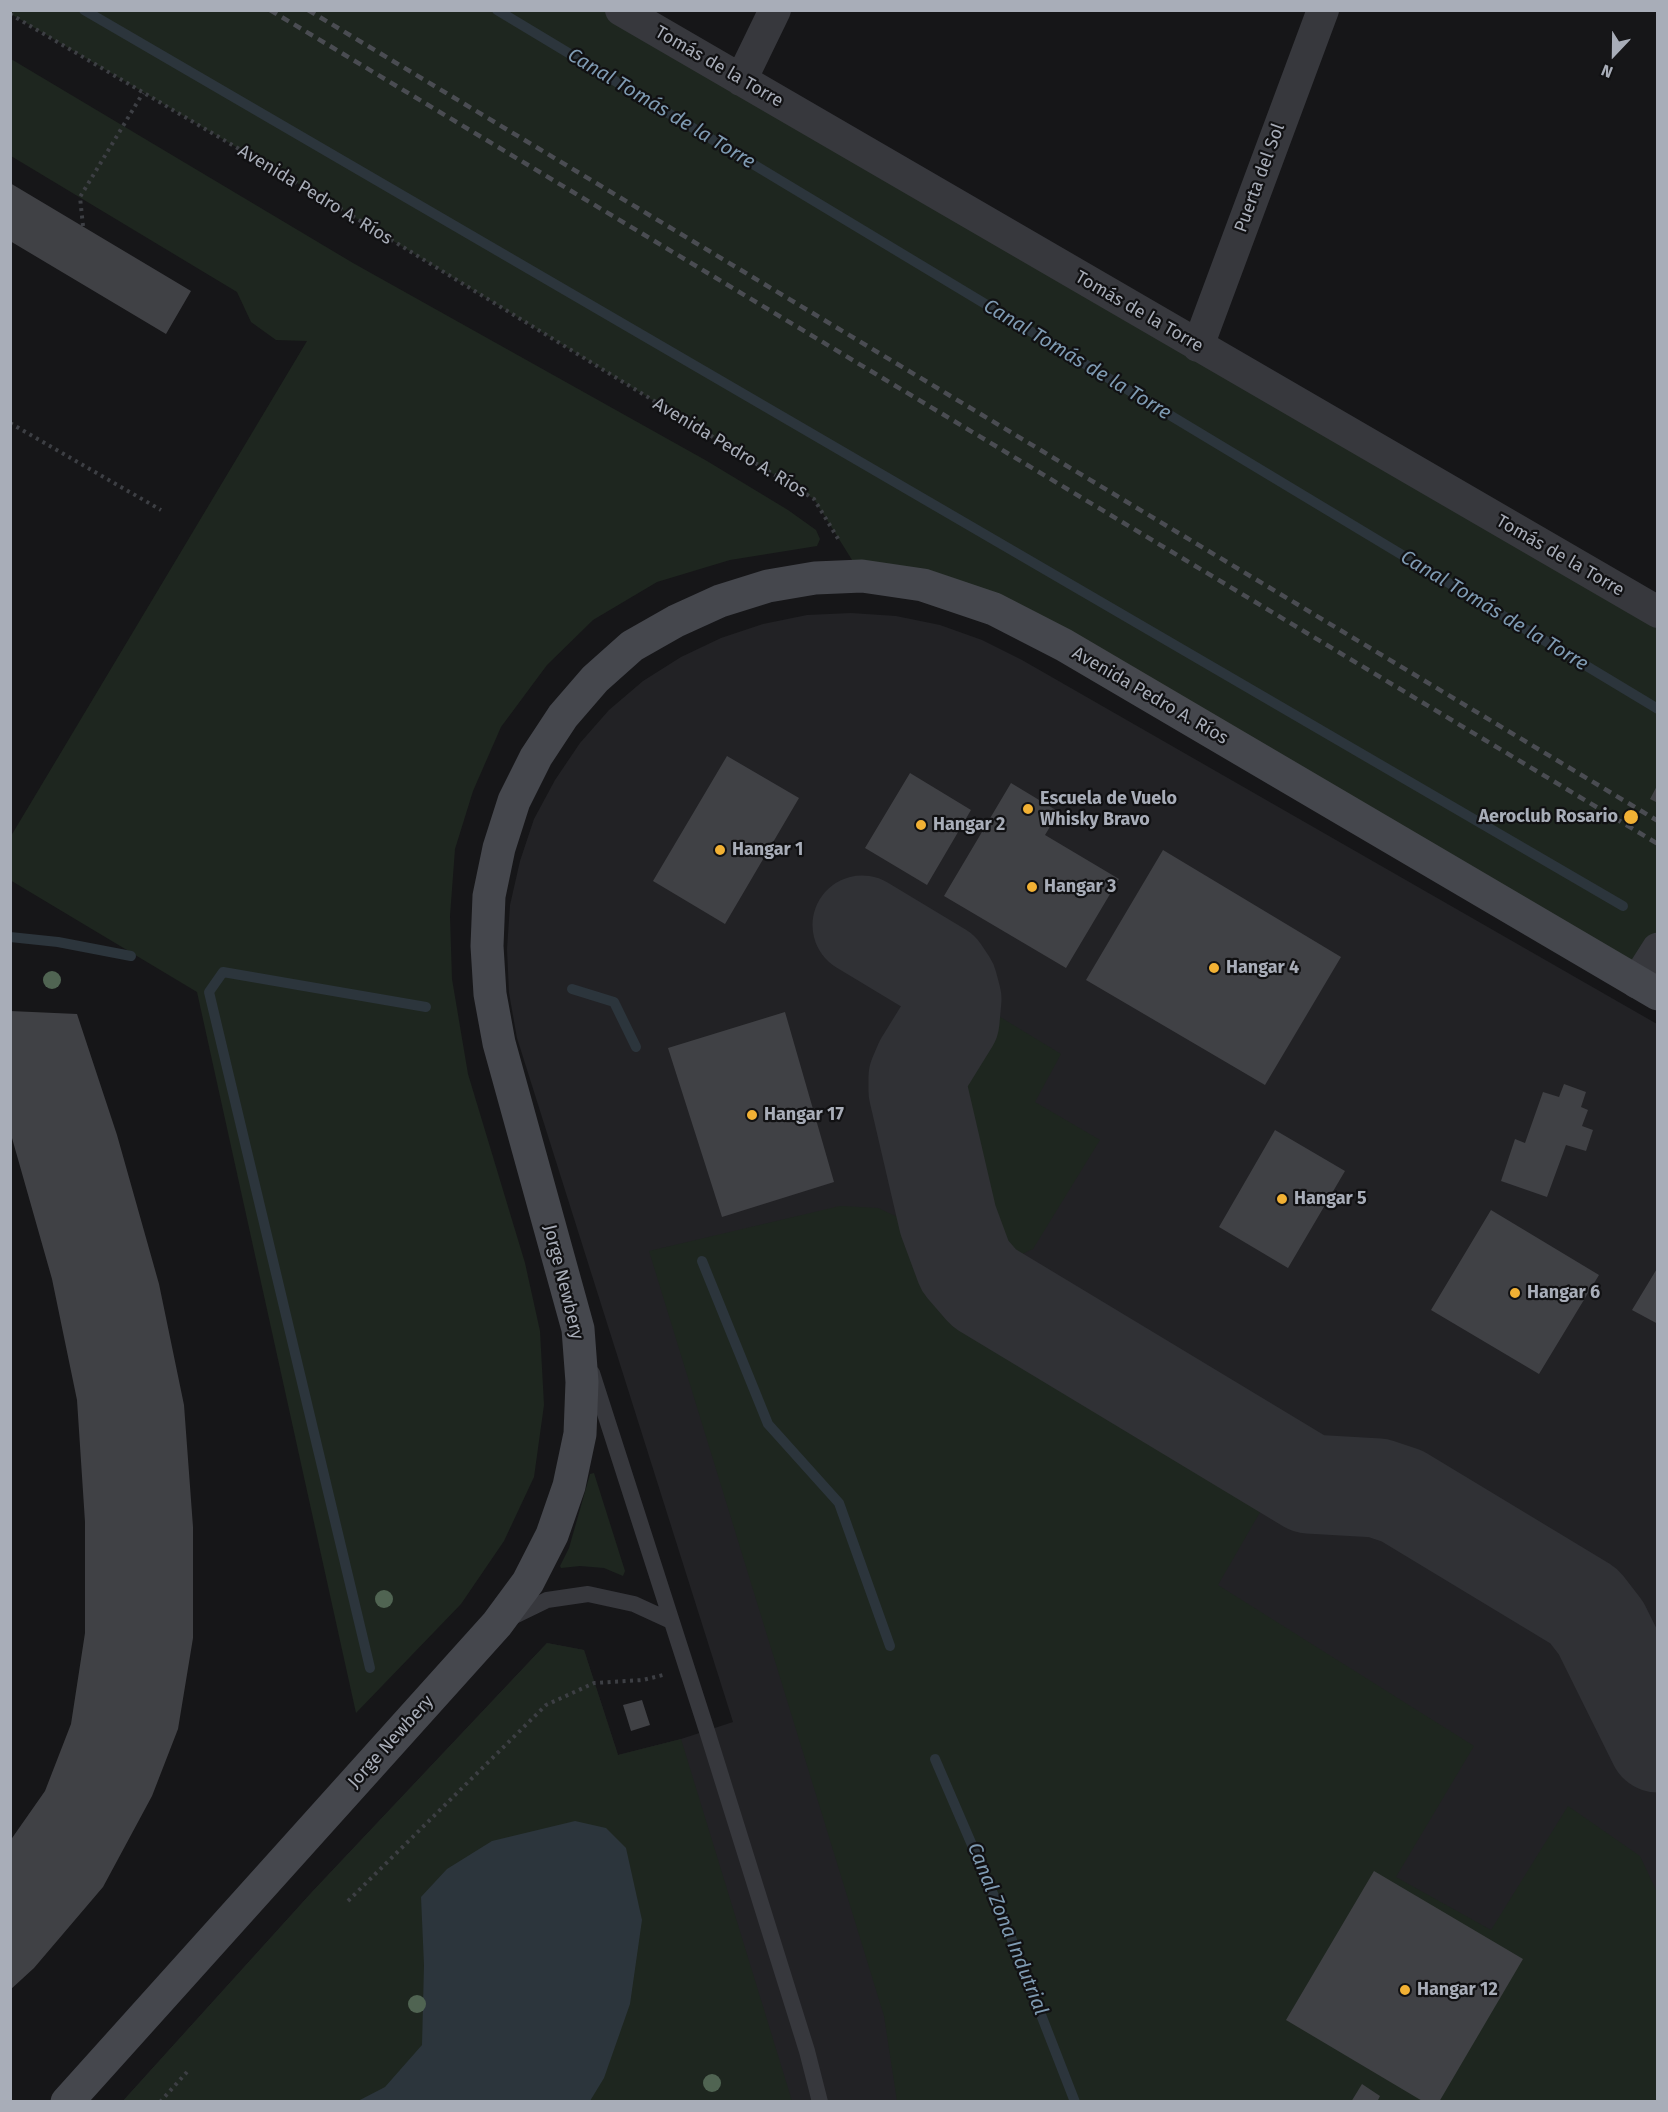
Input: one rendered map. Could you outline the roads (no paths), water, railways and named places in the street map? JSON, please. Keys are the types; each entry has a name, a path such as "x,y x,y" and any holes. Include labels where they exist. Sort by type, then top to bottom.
{"main road":[{"name":"Avenida Pedro A. Ríos","path":"862,576 923,585 994,609 1064,645 1647,988"},
{"name":"Jorge Newbery","path":"66,2102 496,1624 532,1572 552,1535 569,1486 580,1434 582,1392 578,1329 499,1043 490,994 486,946 489,896 499,848 514,801 536,757 563,716 595,679 632,646 676,621 720,601 768,586 815,578 862,576"}],"street":[{"name":"Tomás de la Torre","path":"621,10 1658,612"},
{"path":"741,80 775,10"},
{"name":"Puerta del Sol","path":"1198,346 1323,10"},
{"path":"1647,988 1658,949"}],"lane":[{"path":"578,1329 807,2051 820,2102"},
{"path":"496,1624 547,1600 588,1594 634,1604 671,1621"}],"waterway":[{"path":"84,10 1623,906"},
{"name":"Canal Tomás de la Torre","path":"497,10 1658,709"},
{"path":"10,937 58,942 131,956"},
{"path":"370,1668 209,992 223,972 426,1007"},
{"path":"572,989 614,1002 636,1047"},
{"name":"Canal Zona Indutrial","path":"702,1261 768,1424 839,1503 890,1646"},
{"name":"Canal Zona Indutrial","path":"935,1759 1003,1917 1075,2102"}],"railway":[{"path":"270,10 1658,844"},
{"path":"308,10 1658,821"}],"place":[{"name":"Escuela de Vuelo Whisky Bravo","path":"1028,809"},
{"name":"Aeroclub Rosario","path":"1631,817"},
{"name":"Hangar 2","path":"921,825"},
{"name":"Hangar 1","path":"720,850"},
{"name":"Hangar 3","path":"1032,887"},
{"name":"Hangar 4","path":"1214,968"},
{"name":"Hangar 17","path":"752,1115"},
{"name":"Hangar 5","path":"1282,1199"},
{"name":"Hangar 6","path":"1515,1293"},
{"name":"Hangar 12","path":"1405,1990"}]}
